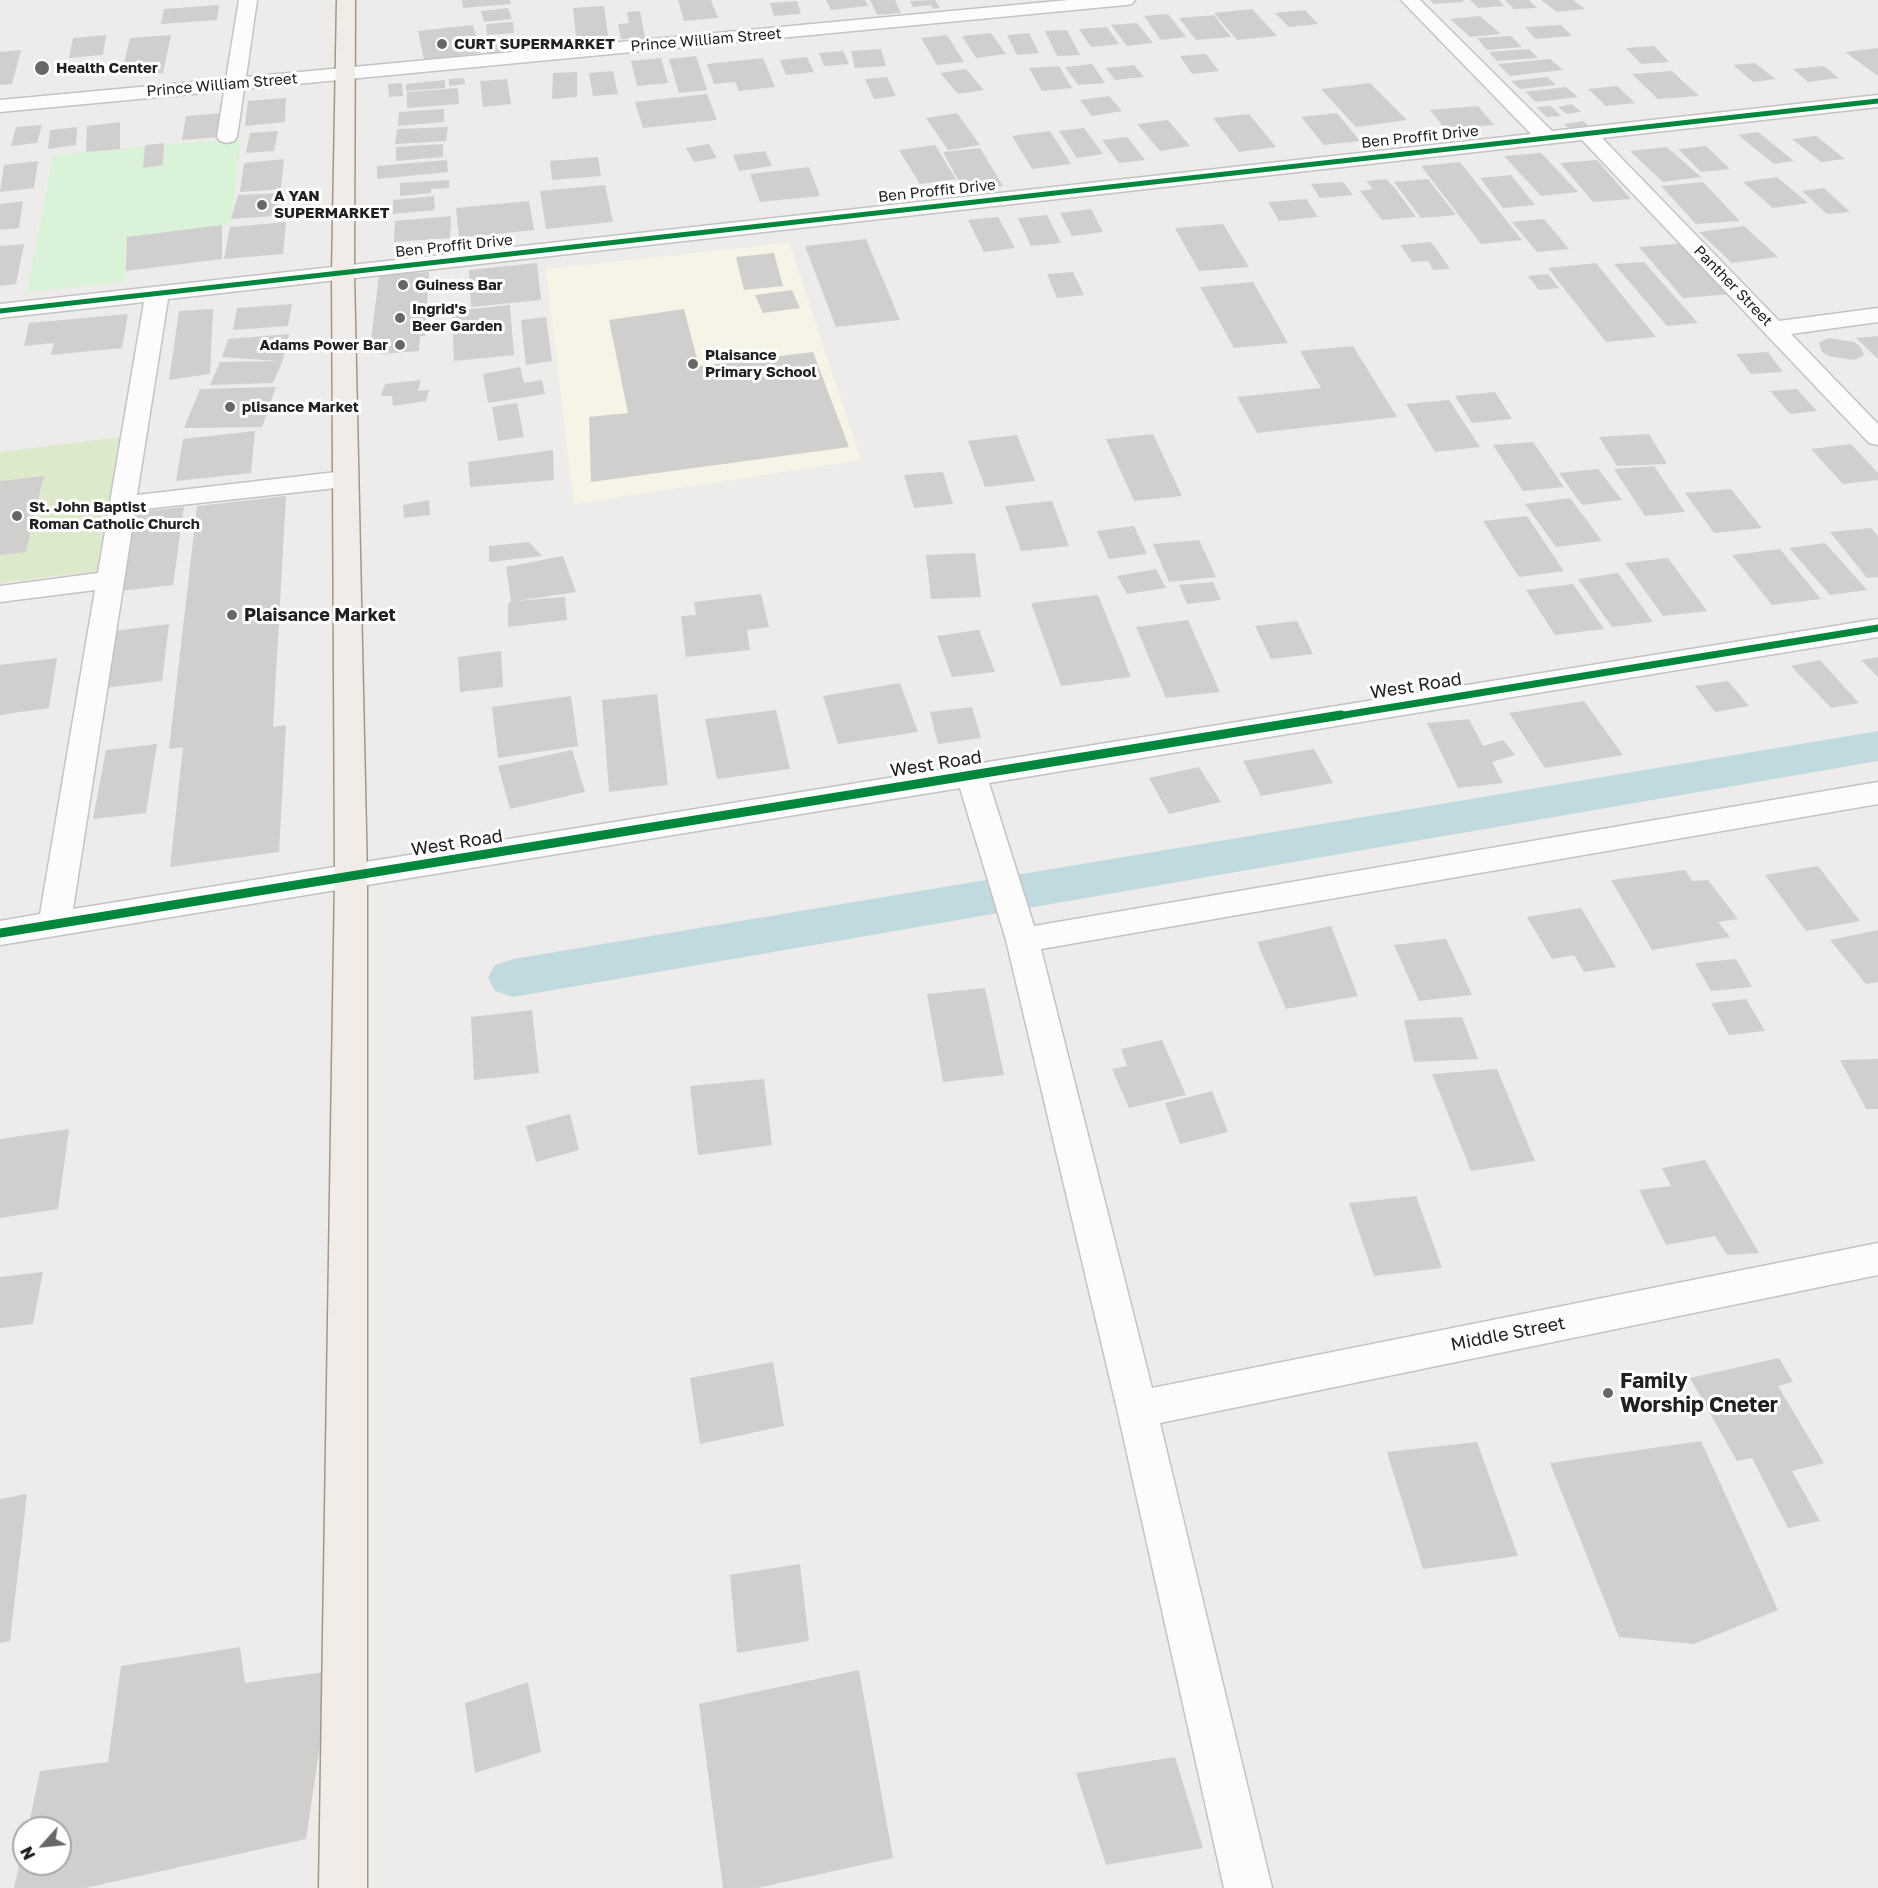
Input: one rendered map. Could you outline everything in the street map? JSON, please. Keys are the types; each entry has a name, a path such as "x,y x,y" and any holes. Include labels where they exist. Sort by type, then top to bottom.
{"main road":[{"path":"343,1888 351,877 343,273 346,0"}],"street":[{"path":"227,137 248,0"},
{"name":"Prince William Street","path":"0,106 1126,0"},
{"path":"1410,0 1546,138"},
{"name":"Ben Proffit Drive","path":"0,311 1878,101"},
{"name":"Panther Street","path":"1587,134 1878,438"},
{"path":"55,923 157,294"},
{"path":"1774,329 1878,315"},
{"path":"123,504 345,478"},
{"path":"0,594 110,580"},
{"name":"West Road","path":"0,933 1878,628"},
{"path":"971,775 1022,940 1137,1409 1248,1888"},
{"path":"1022,940 1878,793"},
{"name":"Middle Street","path":"1137,1409 1878,1260"}],"shaded area":[{"name":"Plaisance Primary School","path":"789,243 861,460 574,504 546,269"}],"green space":[{"path":"241,138 231,224 127,237 125,282 27,292 53,155"},
{"path":"122,437 99,571 0,583 0,555 26,552 44,477 0,481 0,452"}],"building":[{"path":"462,0 510,0 511,4 463,8"},
{"path":"678,0 711,0 718,18 684,21"},
{"path":"826,0 865,0 868,6 831,10"},
{"path":"870,0 895,0 901,13 877,15"},
{"path":"935,0 940,8 933,9 931,5 913,7 910,1"},
{"path":"1430,0 1463,0 1463,2 1434,4"},
{"path":"1470,0 1499,0 1505,6 1478,8"},
{"path":"1505,0 1529,0 1537,8 1514,9"},
{"path":"1541,0 1573,0 1585,9 1557,12"},
{"path":"797,1 801,14 774,16 770,3"},
{"path":"219,5 217,20 161,24 164,9"},
{"path":"604,6 609,42 577,44 573,8"},
{"path":"508,8 512,19 484,22 481,11"},
{"path":"1252,9 1277,36 1237,40 1214,13"},
{"path":"1305,10 1318,24 1289,27 1275,13"},
{"path":"640,11 645,38 621,39 618,24 629,23 627,12"},
{"path":"1168,14 1186,37 1161,40 1144,16"},
{"path":"1214,15 1231,37 1196,40 1179,18"},
{"path":"1480,16 1501,34 1470,37 1450,19"},
{"path":"513,22 514,33 487,35 486,24"},
{"path":"1137,23 1153,43 1127,46 1111,25"},
{"path":"473,25 481,53 424,60 418,31"},
{"path":"1561,25 1572,36 1535,39 1525,27"},
{"path":"1107,27 1119,44 1091,47 1079,29"},
{"path":"1067,30 1080,55 1057,56 1045,31"},
{"path":"991,33 1006,54 976,58 962,36"},
{"path":"1029,33 1039,53 1017,55 1007,35"},
{"path":"106,35 103,55 69,58 73,38"},
{"path":"171,35 163,73 121,76 130,38"},
{"path":"947,35 964,62 937,65 921,38"},
{"path":"1511,36 1522,47 1487,50 1477,38"},
{"path":"518,38 519,51 487,54 485,40"},
{"path":"1654,46 1669,62 1641,64 1626,48"},
{"path":"1878,48 1878,76 1845,52"},
{"path":"881,49 886,66 855,68 851,51"},
{"path":"1529,49 1538,58 1497,61 1489,52"},
{"path":"21,50 12,84 0,85 0,52"},
{"path":"843,51 849,64 824,66 819,53"},
{"path":"1206,54 1219,71 1192,74 1180,56"},
{"path":"696,56 707,90 679,93 669,59"},
{"path":"807,57 814,72 786,75 780,60"},
{"path":"661,58 668,83 637,86 631,61"},
{"path":"763,58 775,87 739,91 735,82 714,84 707,64"},
{"path":"1550,59 1563,70 1510,76 1498,64"},
{"path":"1755,63 1776,79 1753,82 1733,65"},
{"path":"1092,64 1105,83 1078,85 1065,67"},
{"path":"1134,65 1144,77 1115,80 1106,68"},
{"path":"1059,66 1072,88 1042,91 1029,68"},
{"path":"1824,66 1839,78 1808,82 1793,69"},
{"path":"966,69 984,90 958,94 940,73"},
{"path":"613,71 618,94 593,96 589,73"},
{"path":"1672,71 1699,96 1658,99 1632,74"},
{"path":"577,72 577,97 552,99 553,73"},
{"path":"887,77 896,96 874,99 865,79"},
{"path":"1547,77 1556,85 1520,89 1511,81"},
{"path":"464,78 465,84 449,86 449,79"},
{"path":"507,79 511,104 483,107 480,81"},
{"path":"445,80 445,88 406,91 406,84"},
{"path":"402,83 403,96 389,97 388,84"},
{"path":"1370,83 1407,120 1356,127 1321,89"},
{"path":"1617,86 1635,103 1606,106 1588,89"},
{"path":"1566,87 1578,97 1536,102 1525,92"},
{"path":"458,88 459,104 407,108 407,92"},
{"path":"707,94 717,120 643,128 635,102"},
{"path":"1109,96 1122,111 1092,116 1080,100"},
{"path":"286,98 285,122 245,126 248,101"},
{"path":"1572,104 1581,112 1567,114 1558,107"},
{"path":"1478,106 1494,125 1445,129 1430,110"},
{"path":"1551,106 1561,116 1547,117 1536,107"},
{"path":"444,109 444,122 398,126 399,112"},
{"path":"223,113 220,137 182,140 186,116"},
{"path":"957,113 980,145 948,150 926,118"},
{"path":"1337,113 1360,141 1324,145 1301,117"},
{"path":"1249,114 1276,147 1239,152 1213,118"},
{"path":"1168,120 1190,146 1160,151 1137,124"},
{"path":"1583,121 1593,129 1573,132 1564,124"},
{"path":"120,122 120,149 86,152 87,126"},
{"path":"42,125 37,143 11,146 16,127"},
{"path":"77,127 76,145 48,149 50,130"},
{"path":"448,127 446,141 395,144 397,129"},
{"path":"1084,128 1103,154 1077,158 1059,131"},
{"path":"278,131 274,151 246,153 250,133"},
{"path":"1050,131 1071,164 1032,169 1012,136"},
{"path":"1758,132 1794,161 1774,164 1738,135"},
{"path":"1816,136 1845,159 1821,162 1792,139"},
{"path":"1127,137 1145,160 1119,163 1102,140"},
{"path":"164,143 163,165 143,168 145,145"},
{"path":"443,144 443,157 396,161 396,147"},
{"path":"709,144 717,158 694,162 686,148"},
{"path":"935,145 956,179 920,184 899,150"},
{"path":"1706,146 1730,169 1701,172 1678,149"},
{"path":"1667,147 1701,177 1663,182 1630,151"},
{"path":"980,148 1003,186 964,191 943,152"},
{"path":"765,151 772,166 739,171 733,155"},
{"path":"1541,153 1578,192 1541,196 1504,156"},
{"path":"598,157 601,176 552,180 550,161"},
{"path":"284,159 281,189 240,192 244,163"},
{"path":"447,160 448,172 377,179 377,166"},
{"path":"1597,160 1631,199 1593,202 1560,163"},
{"path":"38,161 34,188 0,192 4,165"},
{"path":"1460,162 1522,240 1481,244 1421,166"},
{"path":"809,167 820,196 760,202 750,174"},
{"path":"1511,175 1535,205 1503,208 1480,178"},
{"path":"1777,177 1808,203 1773,208 1743,182"},
{"path":"1386,179 1416,217 1382,220 1360,191 1373,189 1366,181"},
{"path":"1428,179 1456,215 1421,218 1394,182"},
{"path":"449,180 449,188 431,189 431,193 400,196 400,183"},
{"path":"1343,182 1353,195 1320,198 1311,184"},
{"path":"1703,182 1740,221 1696,224 1661,186"},
{"path":"605,185 613,222 546,229 540,191"},
{"path":"1824,188 1850,212 1827,214 1802,191"},
{"path":"281,193 275,216 231,219 238,195"},
{"path":"434,196 435,210 393,214 393,200"},
{"path":"1306,199 1318,217 1279,221 1268,202"},
{"path":"23,201 19,228 0,230 0,204"},
{"path":"529,201 534,230 459,238 456,208"},
{"path":"1091,209 1103,232 1072,236 1060,213"},
{"path":"1047,215 1061,243 1031,246 1018,218"},
{"path":"451,216 450,238 394,242 395,221"},
{"path":"998,217 1015,248 984,252 968,220"},
{"path":"1544,219 1569,249 1537,252 1512,222"},
{"path":"286,222 283,254 224,259 230,227"},
{"path":"1223,224 1249,267 1199,271 1175,228"},
{"path":"222,225 222,259 126,271 127,237"},
{"path":"1744,226 1778,257 1732,263 1699,232"},
{"path":"866,239 900,320 836,327 805,246"},
{"path":"1431,242 1450,269 1433,270 1428,261 1412,262 1400,245"},
{"path":"1687,243 1733,294 1683,298 1639,247"},
{"path":"24,244 16,284 0,286 0,246"},
{"path":"774,253 783,286 744,290 736,257"},
{"path":"1644,262 1698,323 1667,326 1614,264"},
{"path":"537,263 541,300 471,307 469,270"},
{"path":"1596,263 1656,337 1606,342 1548,268"},
{"path":"429,272 425,336 420,336 419,351 381,354 382,339 371,340 379,275"},
{"path":"1073,272 1084,295 1057,298 1047,274"},
{"path":"1548,274 1559,288 1539,290 1528,276"},
{"path":"1253,282 1288,343 1234,348 1200,287"},
{"path":"792,290 800,308 763,313 755,295"},
{"path":"292,304 288,326 233,330 237,308"},
{"path":"510,305 514,355 454,361 452,311"},
{"path":"213,309 210,374 169,380 179,311"},
{"path":"684,309 699,366 813,352 849,447 591,482 589,417 628,413 609,320"},
{"path":"128,314 122,348 51,355 54,343 24,346 29,323"},
{"path":"546,317 552,361 526,365 521,320"},
{"path":"289,334 283,360 273,383 210,385 220,362 278,361 222,357 228,339"},
{"path":"1878,336 1878,359 1856,338"},
{"path":"1828,338 1854,342 1860,346 1864,355 1854,360 1829,356 1822,352 1819,343"},
{"path":"1353,346 1397,417 1257,433 1237,397 1321,388 1300,351"},
{"path":"1768,352 1783,372 1751,374 1736,354"},
{"path":"520,367 524,383 542,380 545,394 488,403 483,374"},
{"path":"421,380 418,391 429,390 426,401 393,406 392,396 381,396 385,384"},
{"path":"276,387 262,427 184,428 200,389"},
{"path":"1797,389 1817,411 1790,414 1770,391"},
{"path":"1495,392 1512,419 1472,423 1455,396"},
{"path":"1449,400 1480,447 1435,452 1406,404"},
{"path":"517,403 524,437 498,441 492,407"},
{"path":"255,431 251,473 176,481 183,439"},
{"path":"1153,434 1182,496 1134,501 1106,439"},
{"path":"1649,434 1667,464 1617,466 1599,437"},
{"path":"1017,435 1035,481 985,487 968,441"},
{"path":"1533,442 1564,487 1523,491 1493,445"},
{"path":"1851,444 1878,473 1878,480 1843,484 1811,449"},
{"path":"553,450 554,480 470,487 468,462"},
{"path":"1654,466 1685,512 1645,516 1614,469"},
{"path":"1598,469 1622,500 1582,505 1559,473"},
{"path":"943,472 953,504 914,508 904,475"},
{"name":"St. John Baptist Roman Catholic Church","path":"44,476 26,552 0,555 0,481"},
{"path":"1731,489 1762,528 1714,533 1685,493"},
{"name":"Plaisance Market","path":"286,496 273,727 286,725 279,852 170,867 183,747 169,749 197,506"},
{"path":"1570,498 1602,541 1556,547 1525,504"},
{"path":"429,500 430,515 404,518 403,505"},
{"path":"1052,501 1069,546 1021,551 1005,506"},
{"path":"184,507 173,585 120,591 134,512"},
{"path":"1527,516 1564,571 1519,577 1483,521"},
{"path":"1134,526 1147,554 1109,559 1097,531"},
{"path":"1871,528 1878,536 1878,577 1867,578 1830,532"},
{"path":"1199,540 1216,577 1169,582 1153,544"},
{"path":"529,542 542,556 489,562 489,546"},
{"path":"1825,543 1867,590 1830,595 1789,548"},
{"path":"1780,549 1821,599 1772,605 1732,555"},
{"path":"975,553 981,597 931,599 926,555"},
{"path":"563,556 576,592 516,601 565,597 567,620 508,627 508,604 511,601 506,567"},
{"path":"1668,558 1707,611 1663,616 1625,563"},
{"path":"1156,569 1166,588 1127,594 1117,576"},
{"path":"1618,573 1653,622 1612,627 1578,579"},
{"path":"1213,582 1221,600 1187,604 1179,585"},
{"path":"1573,584 1604,629 1555,635 1526,590"},
{"path":"761,594 769,627 747,630 750,650 686,657 681,616 696,615 694,602"},
{"path":"1098,595 1131,677 1061,686 1031,603"},
{"path":"1188,620 1220,692 1166,698 1136,627"},
{"path":"1297,621 1313,654 1271,659 1255,626"},
{"path":"169,624 162,681 104,688 113,631"},
{"path":"979,630 995,672 952,677 937,636"},
{"path":"501,651 503,687 460,692 458,657"},
{"path":"1878,657 1878,677 1861,660"},
{"path":"57,658 49,708 0,715 0,665"},
{"path":"1820,660 1859,703 1831,708 1791,666"},
{"path":"1728,681 1749,706 1715,712 1695,686"},
{"path":"900,683 918,732 838,744 823,696"},
{"path":"657,694 668,785 609,792 602,700"},
{"path":"571,696 578,746 498,758 492,707"},
{"path":"1584,701 1623,755 1545,768 1509,713"},
{"path":"972,707 981,738 938,744 930,712"},
{"path":"776,710 790,769 717,779 705,719"},
{"path":"1469,719 1483,746 1503,740 1515,755 1492,762 1503,783 1458,788 1427,723"},
{"path":"157,744 146,813 93,819 106,750"},
{"path":"1314,749 1333,783 1261,796 1243,761"},
{"path":"572,750 585,792 510,809 498,766"},
{"path":"1199,767 1221,802 1169,814 1149,778"},
{"path":"1818,866 1860,921 1806,931 1765,875"},
{"path":"1685,870 1692,881 1708,880 1738,919 1718,922 1730,937 1652,950 1611,880"},
{"path":"1581,908 1616,967 1584,972 1574,955 1552,959 1527,917"},
{"path":"1331,926 1358,996 1286,1009 1257,942"},
{"path":"1878,930 1878,982 1866,984 1830,940"},
{"path":"1446,939 1472,995 1419,1001 1394,945"},
{"path":"1736,959 1752,987 1711,991 1695,963"},
{"path":"985,988 1004,1075 943,1082 927,994"},
{"path":"1746,999 1765,1031 1729,1035 1711,1003"},
{"path":"532,1010 539,1073 474,1080 471,1017"},
{"path":"1462,1017 1478,1059 1414,1062 1404,1020"},
{"path":"1162,1040 1186,1095 1129,1108 1112,1069 1127,1066 1121,1049"},
{"path":"1878,1059 1878,1109 1866,1109 1840,1060"},
{"path":"1497,1069 1535,1161 1471,1171 1432,1074"},
{"path":"764,1079 772,1145 698,1155 690,1086"},
{"path":"1212,1091 1228,1132 1180,1144 1165,1103"},
{"path":"570,1114 579,1150 536,1162 526,1126"},
{"path":"69,1129 58,1209 0,1218 0,1139"},
{"path":"1705,1160 1759,1253 1727,1255 1715,1236 1666,1245 1639,1190 1671,1186 1662,1168"},
{"path":"1416,1196 1442,1268 1374,1276 1349,1203"},
{"path":"43,1272 33,1324 0,1328 0,1277"},
{"path":"1779,1358 1793,1382 1778,1386 1824,1463 1792,1471 1820,1521 1788,1528 1752,1458 1737,1461 1690,1378"},
{"path":"773,1362 784,1426 700,1444 690,1378"},
{"path":"1701,1441 1778,1610 1694,1644 1619,1637 1550,1463"},
{"path":"1477,1442 1518,1556 1423,1569 1387,1452"},
{"path":"27,1494 10,1641 0,1643 0,1499"},
{"path":"800,1564 809,1641 737,1653 730,1575"},
{"path":"240,1647 245,1683 331,1671 306,1839 85,1888 14,1888 17,1876 72,1876 72,1816 31,1816 40,1771 108,1762 121,1666"},
{"path":"859,1670 893,1858 757,1888 723,1888 699,1704"},
{"path":"528,1682 541,1752 475,1773 465,1703"},
{"path":"1175,1757 1203,1848 1106,1865 1076,1773"}],"waterway":[{"path":"513,978 1878,746"}],"cycle path":[{"path":"0,311 1878,101"},
{"path":"0,933 1878,628"}],"place":[{"name":"CURT SUPERMARKET","path":"442,44"},
{"name":"Health Center","path":"42,68"},
{"name":"A YAN SUPERMARKET","path":"262,205"},
{"name":"Guiness Bar","path":"403,285"},
{"name":"Ingrid's Beer Garden","path":"400,318"},
{"name":"Adams Power Bar","path":"400,345"},
{"name":"Plaisance Primary School","path":"693,364"},
{"name":"plisance Market","path":"230,407"},
{"name":"St. John Baptist Roman Catholic Church","path":"17,516"},
{"name":"Plaisance Market","path":"232,615"},
{"name":"Family Worship Cneter","path":"1608,1393"}]}
